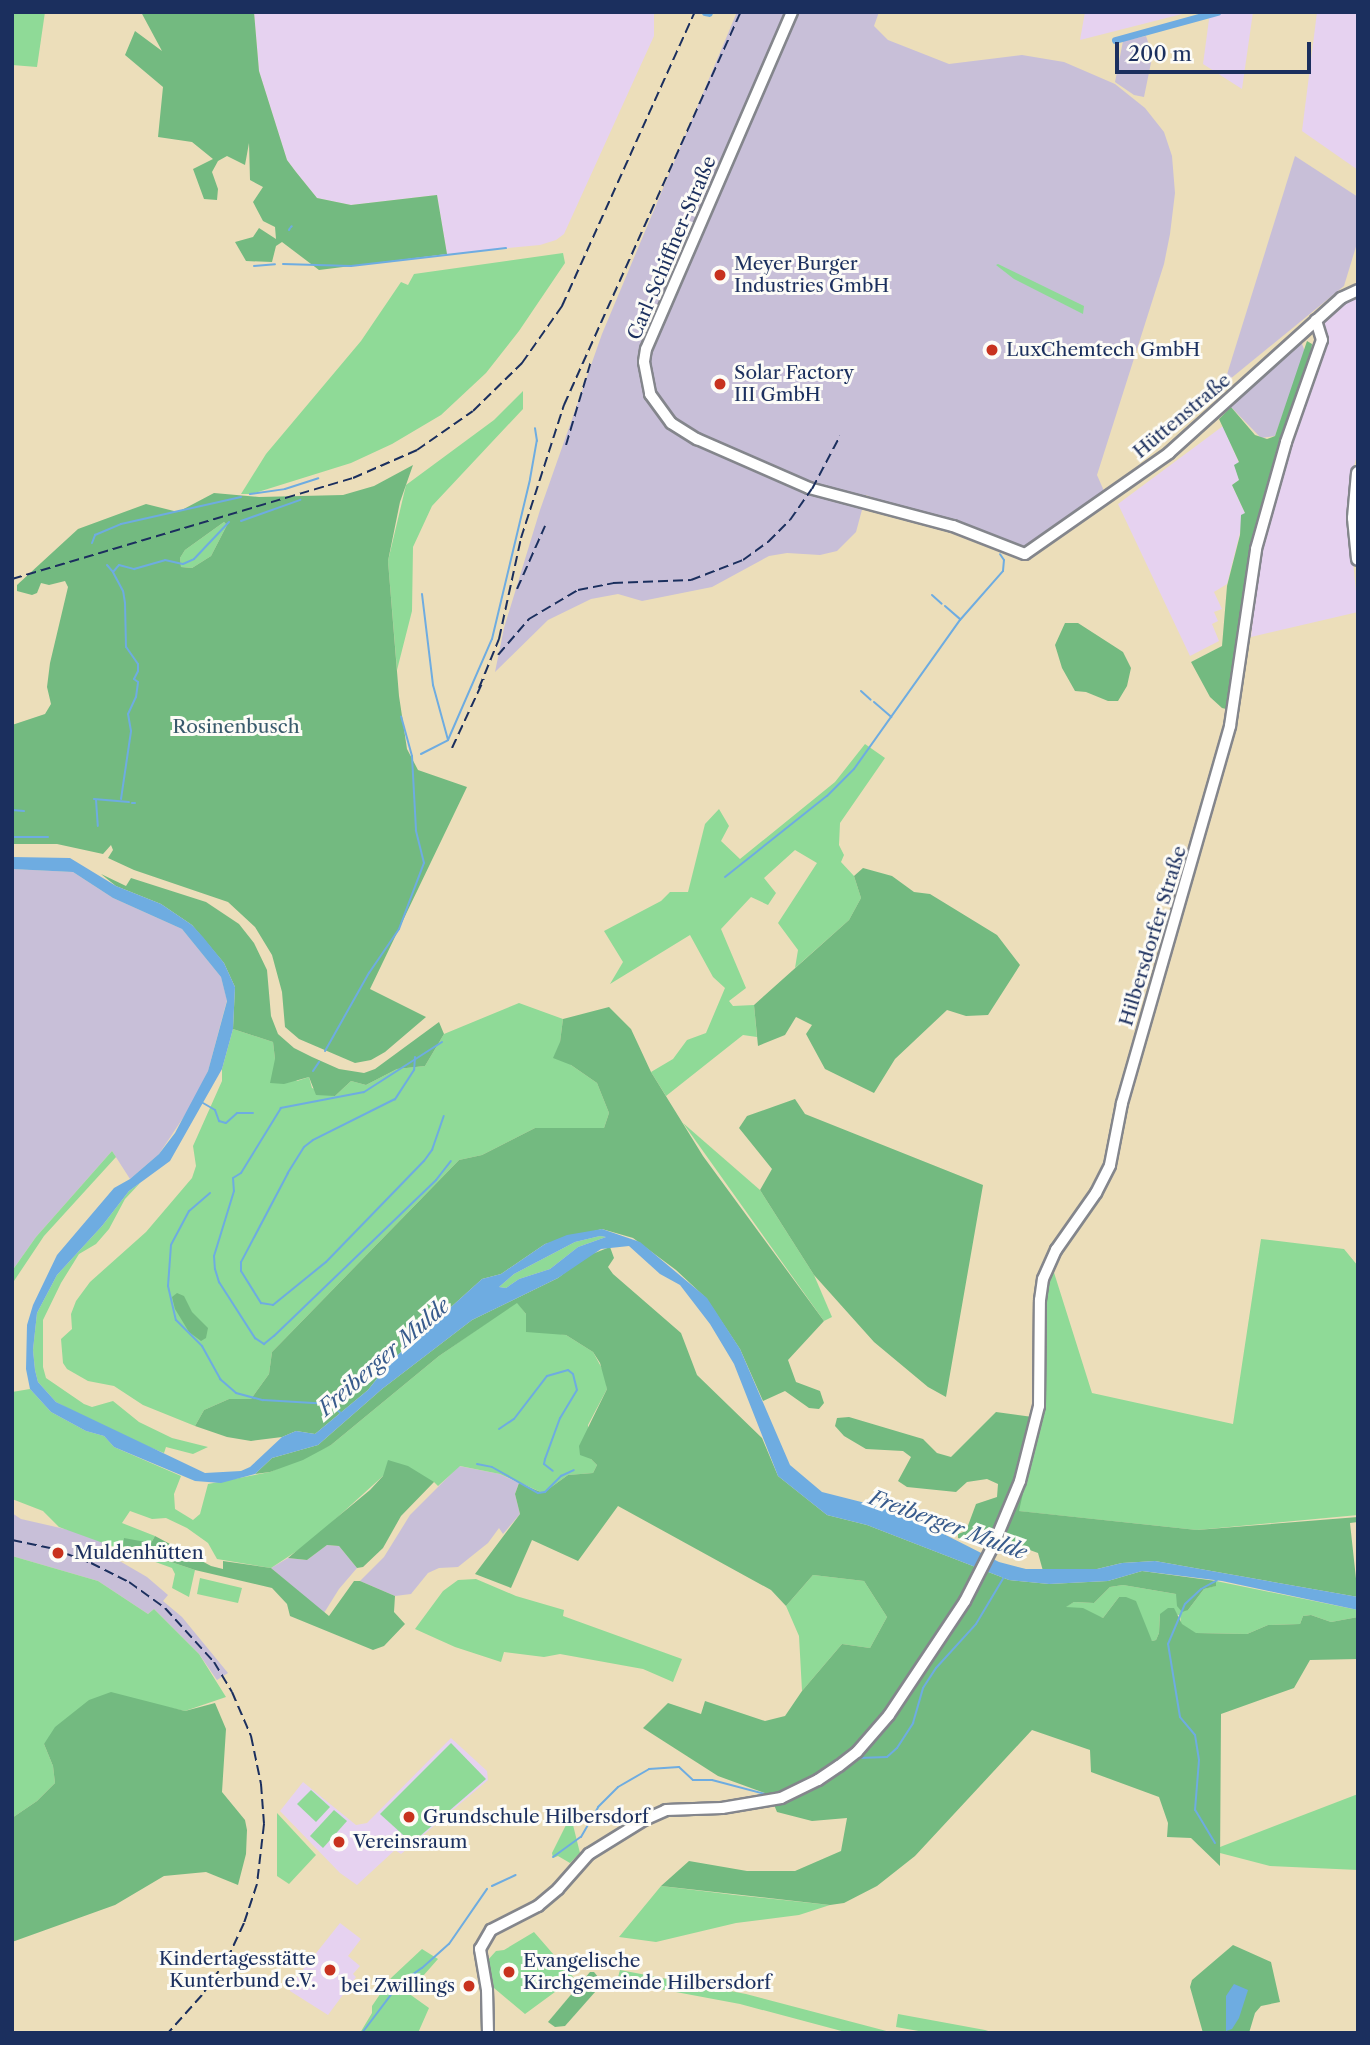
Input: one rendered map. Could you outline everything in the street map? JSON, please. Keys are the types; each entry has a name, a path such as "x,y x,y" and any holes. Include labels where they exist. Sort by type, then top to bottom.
{"main road":[{"name":"Carl-Schiffner-Straße","path":"792,12 650,336 644,362 650,394 659,410 678,429 785,480 831,495 953,526 1018,553"},
{"name":"Hüttenstraße","path":"1018,553 1025,554 1041,544 1169,453 1340,298 1358,290"},
{"name":"Hilbersdorfer Straße","path":"488,2033 487,1990 480,1949 491,1930 538,1906 558,1889 589,1854 644,1820 666,1810 722,1808 781,1798 839,1766 857,1752 890,1715 965,1601 1002,1528 1026,1459 1039,1406 1040,1300 1044,1279 1056,1250 1096,1193 1115,1149 1122,1103 1230,726 1260,534 1322,340 1312,323"},
{"path":"1358,473 1354,517 1358,559"}],"shaded area":[{"path":"254,12 654,12 654,36 564,234 556,240 540,245 447,254 437,195 351,205 317,198 296,172 287,160 259,71"},
{"path":"737,12 879,12 874,26 888,40 949,64 1022,55 1064,62 1115,84 1145,108 1164,132 1172,156 1175,193 1170,234 1164,264 1097,475 1104,491 1025,547 1019,548 981,530 891,505 866,495 856,532 837,551 820,555 787,553 769,556 712,587 642,601 618,594 591,599 548,620 495,672 504,628 540,510 602,334"},
{"path":"1085,12 1190,12 1080,40"},
{"path":"1210,12 1253,12 1242,89 1203,64"},
{"path":"1317,12 1358,12 1358,170 1302,131"},
{"path":"1146,36 1150,48 1154,48 1144,97 1134,95 1115,82 1123,41"},
{"path":"1295,156 1358,197 1358,240 1344,286 1224,384"},
{"path":"1358,296 1358,450 1351,479 1348,510 1358,612 1251,637 1259,555 1275,492 1324,340 1325,319 1344,299"},
{"path":"1301,341 1305,352 1275,436 1261,438 1231,407"},
{"path":"1223,426 1239,463 1235,465 1239,480 1232,485 1245,513 1227,584 1214,592 1222,609 1214,612 1218,621 1212,624 1219,641 1190,656 1118,504"},
{"path":"12,869 73,872 113,898 182,929 221,977 227,1000 208,1071 193,1103 159,1154 130,1179 112,1151 36,1237 12,1271"},
{"path":"459,1466 500,1474 519,1483 515,1494 520,1514 503,1534 499,1528 488,1543 458,1567 439,1568 428,1573 411,1594 395,1596 360,1581 384,1557 410,1515"},
{"path":"12,1513 21,1519 78,1532 102,1542 111,1556 147,1577 168,1595 163,1601 182,1617 228,1673 217,1680 199,1654 154,1609 148,1614 98,1581 12,1556"},
{"path":"327,1545 339,1546 357,1568 324,1613 271,1568 288,1558 307,1560"},
{"name":"Grundschule Hilbersdorf","path":"451,1738 487,1771 488,1780 401,1854 395,1850 357,1885 340,1873 280,1811 303,1782 356,1825 367,1823"},
{"name":"Kindertagesstätte Kunterbund e.V.","path":"340,1923 361,1939 348,1956 360,1966 353,1974 356,1977 328,2015 290,1991 290,1986"}],"green space":[{"path":"12,12 45,12 37,67 12,65"},
{"path":"141,12 254,12 259,71 287,160 296,172 317,198 351,205 437,195 447,254 319,270 282,242 276,246 272,262 246,261 235,242 253,237 259,228 276,239 275,227 263,221 253,202 263,187 250,180 249,143 245,165 227,156 218,161 212,172 218,189 217,200 204,199 193,169 213,159 192,142 158,137 163,87 125,55 135,31 162,51"},
{"path":"563,253 565,263 519,331 486,373 441,415 392,444 351,463 252,494 241,494 266,454 361,341 401,282 408,285 414,274"},
{"path":"996,265 1084,306 1083,314 1014,279"},
{"path":"1307,341 1312,344 1311,353 1262,513 1230,710 1222,708 1210,697 1191,662 1222,646 1227,586 1240,535 1241,515 1245,513 1232,485 1239,480 1234,465 1239,462 1219,419 1231,407 1255,435 1267,439 1275,436"},
{"path":"523,391 523,409 432,506 413,547 412,611 397,670 388,561 406,485 494,420"},
{"name":"Rosinenbusch","path":"413,465 400,502 388,561 399,696 407,749 418,770 467,787 370,989 426,1017 385,1052 371,1060 355,1063 299,1039 285,1027 282,992 272,955 255,927 228,902 134,870 108,858 113,850 111,845 103,854 57,844 12,844 12,725 45,714 51,704 47,687 50,663 68,587 65,581 49,585 41,583 37,593 32,595 17,591 17,585 78,529 146,504 178,512 214,493 259,497 343,495 374,486","holes":["224,522 227,525 211,556 192,568 181,567 180,558 185,550"]},
{"path":"224,522 227,525 211,556 192,568 181,567 180,558 185,550"},
{"path":"1065,623 1078,623 1123,652 1131,668 1127,686 1118,701 1108,701 1086,692 1075,691 1062,668 1055,645"},
{"path":"865,744 885,758 840,823 839,845 844,855 841,862 854,876 861,898 849,920 795,968 798,950 778,923 817,863 795,850 764,878 776,893 768,905 751,897 721,929 746,988 729,1001 733,1006 754,1005 757,1037 743,1035 666,1096 651,1072 673,1059 687,1040 706,1033 725,988 713,977 690,935 610,984 623,962 604,931 661,901 670,892 688,892 705,824 719,809 729,826 721,841 740,859 835,782"},
{"path":"863,868 892,876 914,892 930,894 997,935 1020,965 988,1015 966,1016 947,1010 895,1059 874,1093 825,1069 806,1034 812,1025 796,1017 785,1035 758,1046 754,1005 849,920 861,898 854,876"},
{"path":"101,874 126,886 131,878 206,902 239,924 254,943 267,970 271,1016 278,1034 294,1048 312,1057 339,1069 364,1073 375,1069 439,1022 444,1034 425,1066 397,1069 366,1085 351,1081 335,1096 316,1095 309,1077 284,1084 270,1083 275,1059 273,1042 233,1029 235,987 224,963 192,925 161,904 116,886"},
{"path":"519,1003 563,1019 560,1042 571,1065 597,1083 609,1113 604,1128 535,1128 482,1155 459,1160 272,1352 269,1374 251,1399 229,1399 204,1410 195,1426 143,1405 114,1386 88,1381 67,1369 63,1363 61,1339 72,1329 71,1314 76,1301 90,1282 146,1232 192,1178 196,1166 193,1146 222,1081 222,1069 233,1029 273,1042 275,1059 297,1081 309,1077 312,1088 335,1096 351,1081 366,1085 397,1069 425,1066 444,1034"},
{"path":"609,1007 631,1029 651,1072 703,1156 824,1321 788,1360 796,1382 820,1391 824,1403 819,1409 809,1408 785,1391 763,1401 740,1349 706,1298 676,1270 633,1238 602,1229 545,1244 501,1274 482,1279 390,1362 368,1390 315,1434 296,1431 282,1437 251,1441 227,1437 195,1426 204,1410 229,1399 251,1399 269,1374 272,1352 459,1160 482,1155 535,1128 604,1128 609,1113 597,1083 571,1065 553,1058 560,1042 563,1019"},
{"path":"795,1099 805,1114 983,1185 946,1397 928,1387 874,1342 814,1275 760,1190 772,1169 739,1128 747,1116"},
{"path":"683,1123 760,1190 814,1275 832,1317 824,1321"},
{"path":"112,1151 116,1157 44,1236 12,1284 12,1271 36,1237"},
{"path":"140,1183 125,1199 109,1229 96,1244 79,1254 61,1283 43,1320 43,1367 46,1378 84,1404 92,1407 113,1401 139,1422 172,1438 208,1447 193,1454 166,1447 164,1453 117,1434 56,1402 38,1382 35,1370 33,1350 37,1313 57,1275 102,1226 129,1191"},
{"path":"606,1237 578,1247 550,1269 519,1279 506,1288 499,1287 514,1274 575,1242"},
{"path":"1261,1239 1344,1249 1358,1266 1358,1515 1197,1530 1018,1511 1046,1379 1043,1298 1051,1263 1092,1393 1233,1424"},
{"path":"610,1247 614,1258 608,1267 613,1274 681,1333 697,1375 762,1438 778,1476 827,1515 867,1525 1009,1580 1049,1584 1108,1581 1142,1571 1216,1581 1216,1586 1204,1589 1188,1610 1182,1612 1177,1606 1176,1594 1123,1585 1110,1587 1094,1603 1074,1602 1066,1607 1083,1608 1103,1618 1119,1597 1126,1597 1136,1601 1152,1641 1156,1640 1159,1633 1160,1614 1168,1608 1174,1608 1182,1624 1196,1633 1247,1634 1268,1625 1300,1624 1303,1616 1311,1615 1331,1622 1358,1617 1358,1659 1310,1660 1294,1688 1221,1714 1220,1866 1191,1838 1167,1837 1168,1823 1159,1797 1091,1772 1090,1750 1032,1730 915,1856 877,1886 844,1903 830,1905 661,1886 689,1861 747,1871 795,1871 841,1851 847,1818 812,1821 777,1812 770,1795 718,1776 643,1728 668,1703 701,1714 705,1701 765,1721 785,1716 802,1691 842,1644 870,1648 887,1617 864,1581 813,1575 786,1606 771,1590 618,1506 578,1561 532,1540 511,1588 475,1574 520,1514 515,1494 519,1483 543,1493 568,1475 593,1473 597,1465 591,1459 580,1455 579,1446 607,1389 600,1363 593,1352 566,1335 526,1332 526,1314 517,1303 439,1356 331,1445 303,1460 270,1472 255,1474 272,1458 318,1445 382,1389 472,1320 558,1278 587,1256"},
{"path":"177,1293 184,1296 192,1312 208,1328 206,1338 201,1341 189,1332 175,1309 172,1297"},
{"path":"517,1302 526,1314 555,1333 566,1335 593,1352 605,1374 607,1389 588,1425 591,1459 597,1465 593,1473 568,1475 543,1493 500,1474 460,1466 438,1486 434,1482 383,1476 309,1543 271,1568 217,1559 208,1543 187,1528 166,1518 152,1519 130,1511 122,1523 155,1536 151,1543 123,1546 195,1570 189,1597 172,1588 175,1574 172,1568 59,1527 43,1511 12,1499 12,1392 30,1389 51,1412 86,1431 104,1436 114,1447 181,1476 174,1494 175,1509 193,1520 200,1514 208,1484 270,1472 331,1445 439,1356"},
{"path":"996,1412 1040,1418 1019,1511 1197,1530 1358,1517 1358,1522 1350,1523 1358,1597 1155,1561 1122,1563 1097,1569 1043,1571 1038,1553 1016,1545 986,1544 958,1538 958,1534 966,1531 976,1504 997,1497 998,1484 987,1479 967,1482 956,1492 907,1487 898,1481 911,1457 903,1451 866,1449 844,1436 835,1426 837,1418 849,1417 923,1439 937,1453 951,1457"},
{"path":"388,1460 408,1466 434,1482 401,1516 383,1548 363,1567 357,1568 339,1546 327,1545 307,1560 288,1558 370,1490 383,1476"},
{"path":"155,1536 211,1566 223,1569 223,1561 271,1568 329,1616 354,1581 360,1581 395,1596 394,1612 405,1624 384,1646 373,1650 290,1616 287,1604 272,1588 195,1570 123,1546 124,1538 151,1543"},
{"path":"12,1556 98,1581 148,1614 154,1609 199,1654 226,1697 185,1711 157,1705 44,1744 53,1766 55,1783 37,1801 12,1818"},
{"path":"813,1575 864,1581 887,1617 870,1648 842,1644 802,1691 799,1636 786,1606"},
{"path":"200,1578 242,1588 238,1603 197,1594"},
{"path":"476,1579 516,1596 564,1610 563,1616 682,1659 673,1682 643,1669 560,1654 544,1657 504,1652 501,1662 455,1647 415,1629 443,1591 458,1580"},
{"path":"1216,1581 1358,1610 1358,1617 1331,1622 1311,1615 1303,1616 1300,1624 1268,1625 1247,1634 1195,1633 1181,1624 1180,1615 1160,1614 1159,1633 1156,1640 1152,1641 1119,1597 1103,1618 1065,1607 1074,1602 1094,1603 1110,1587 1123,1585 1176,1594 1188,1610 1204,1589 1215,1586"},
{"path":"111,1692 185,1711 215,1703 226,1729 222,1792 245,1820 247,1830 246,1854 238,1885 206,1872 164,1876 115,1905 12,1942 12,1818 37,1801 55,1783 53,1766 44,1744 55,1727 89,1700"},
{"path":"451,1743 486,1779 412,1843 380,1814"},
{"path":"311,1790 330,1807 316,1822 297,1804"},
{"path":"1358,1794 1358,1870 1270,1866 1220,1853 1220,1847"},
{"path":"334,1810 347,1821 323,1848 310,1836"},
{"path":"277,1813 316,1855 289,1884 277,1876"},
{"path":"572,1821 580,1853 570,1863 558,1856 553,1858 552,1853 566,1825"},
{"path":"661,1886 830,1905 799,1915 736,1923 656,1942 619,1937"},
{"path":"534,1932 574,1978 525,2014 494,1988 487,1961 496,1951 504,1950"},
{"path":"1233,1945 1271,1962 1280,2002 1261,2006 1255,2013 1249,2033 1203,2033 1190,1987 1192,1980"},
{"path":"422,1949 438,1959 408,1993 429,2008 418,2033 360,2033 372,2013 372,2006 391,1978"},
{"path":"620,1970 746,1994 894,2033 849,2033 740,2004 617,1981"},
{"path":"590,1972 594,1972 603,1983 565,2026 555,2027 548,2022"},
{"path":"898,2014 995,2033 930,2033 896,2027"}],"water":[{"path":"12,857 70,858 116,886 161,904 192,925 203,937 224,963 235,987 233,1029 222,1069 170,1161 129,1191 102,1226 57,1275 37,1313 33,1350 35,1370 38,1382 56,1402 205,1473 241,1471 250,1467 282,1437 296,1431 315,1434 368,1390 390,1362 482,1279 501,1274 545,1244 567,1235 602,1229 640,1242 707,1298 740,1349 790,1465 822,1492 885,1508 922,1523 999,1562 1026,1569 1097,1569 1122,1563 1155,1561 1358,1597 1358,1610 1222,1581 1142,1571 1108,1581 1049,1584 1009,1580 867,1525 827,1515 778,1476 734,1364 710,1324 680,1285 660,1274 629,1246 601,1249 558,1278 472,1320 382,1389 318,1445 272,1458 255,1474 221,1483 195,1481 114,1447 104,1436 86,1431 51,1412 30,1389 26,1369 27,1325 33,1305 57,1255 114,1188 130,1179 159,1154 175,1133 208,1071 227,1001 221,977 182,929 113,898 73,872 12,869","holes":["606,1237 578,1247 550,1269 519,1279 506,1288 499,1287 514,1274 575,1242"]},
{"path":"1234,1984 1248,1990 1239,2018 1232,2029 1226,2031 1226,1996"}],"waterway":[{"path":"705,12 709,13"},
{"path":"1115,40 1217,12"},
{"path":"283,264 351,266 506,248"},
{"path":"254,266 275,264"},
{"path":"421,754 448,740 492,639 530,479 537,441 535,428"},
{"path":"250,494 285,489 318,478"},
{"path":"92,543 95,535 121,524 241,497"},
{"path":"241,521 300,500"},
{"path":"121,799 131,731 128,714 136,697 138,682 134,679 138,664 126,647 123,591 113,572 119,565 134,569 165,560 183,564 194,559 229,522"},
{"path":"725,877 827,796 854,769 960,620 1003,571 1004,560 1000,554"},
{"path":"107,565 113,572"},
{"path":"422,594 433,685 448,740"},
{"path":"932,595 942,604"},
{"path":"945,606 960,619"},
{"path":"861,691 871,700"},
{"path":"874,702 891,717"},
{"path":"325,1051 369,973 399,929 424,863 416,830 412,756 401,716"},
{"path":"94,799 129,802"},
{"path":"96,800 98,826"},
{"path":"12,810 24,811"},
{"path":"12,837 48,837"},
{"path":"442,1042 364,1092 281,1108 241,1173 233,1178 234,1191 214,1256 215,1269 219,1282 255,1338 264,1344 274,1336 436,1180 451,1161"},
{"path":"415,1057 414,1070 395,1099 304,1147 241,1262 241,1271 261,1303 273,1305 326,1262 424,1161 432,1150 444,1116"},
{"path":"313,1071 319,1062"},
{"path":"203,1103 215,1110 219,1121 226,1123 237,1113 253,1113"},
{"name":"Freiberger Mulde","path":"210,1193 189,1211 171,1245 168,1286 176,1320 202,1346 220,1379 236,1393 263,1400 330,1404 342,1414"},
{"path":"499,1429 514,1419 547,1376 568,1370 573,1374 577,1390 560,1418 545,1459 544,1464 553,1471"},
{"path":"477,1464 492,1467 538,1493 545,1492 561,1476 574,1470"},
{"path":"790,1800 822,1784 858,1758 887,1757 897,1748 913,1723 923,1688 936,1668 976,1624 1004,1577"},
{"path":"1215,1843 1195,1810 1199,1760 1195,1735 1180,1717 1168,1644 1185,1604 1201,1589 1217,1580"},
{"path":"553,1857 581,1837 598,1807 618,1787 649,1769 679,1767 693,1780 712,1780 765,1794"},
{"path":"492,1886 516,1875"},
{"path":"362,2033 399,1984 449,1944 487,1889"}],"railway":[{"path":"12,579 353,478 417,450 473,411 522,363 562,306 695,12"},
{"path":"479,688 499,639 521,538 564,405 741,12"},
{"path":"566,445 591,361"},
{"path":"498,655 529,619 578,590 613,583 691,580 743,560 768,542 790,520 812,489 840,436"},
{"path":"517,589 545,526"},
{"path":"452,748 484,679"},
{"path":"12,1540 51,1548 91,1563 129,1582 165,1608 214,1662 232,1692 251,1736 261,1784 264,1824 257,1884 244,1923 227,1959 202,1995 168,2033"}],"place":[{"name":"Meyer Burger Industries GmbH","path":"720,275"},
{"name":"LuxChemtech GmbH","path":"992,350"},
{"name":"Solar Factory III GmbH","path":"720,384"},
{"name":"Muldenhütten","path":"58,1553"},
{"name":"Grundschule Hilbersdorf","path":"409,1817"},
{"name":"Vereinsraum","path":"339,1842"},
{"name":"Kindertagesstätte Kunterbund e.V.","path":"330,1970"},
{"name":"Evangelische Kirchgemeinde Hilbersdorf","path":"509,1972"},
{"name":"bei Zwillings","path":"469,1986"}]}
